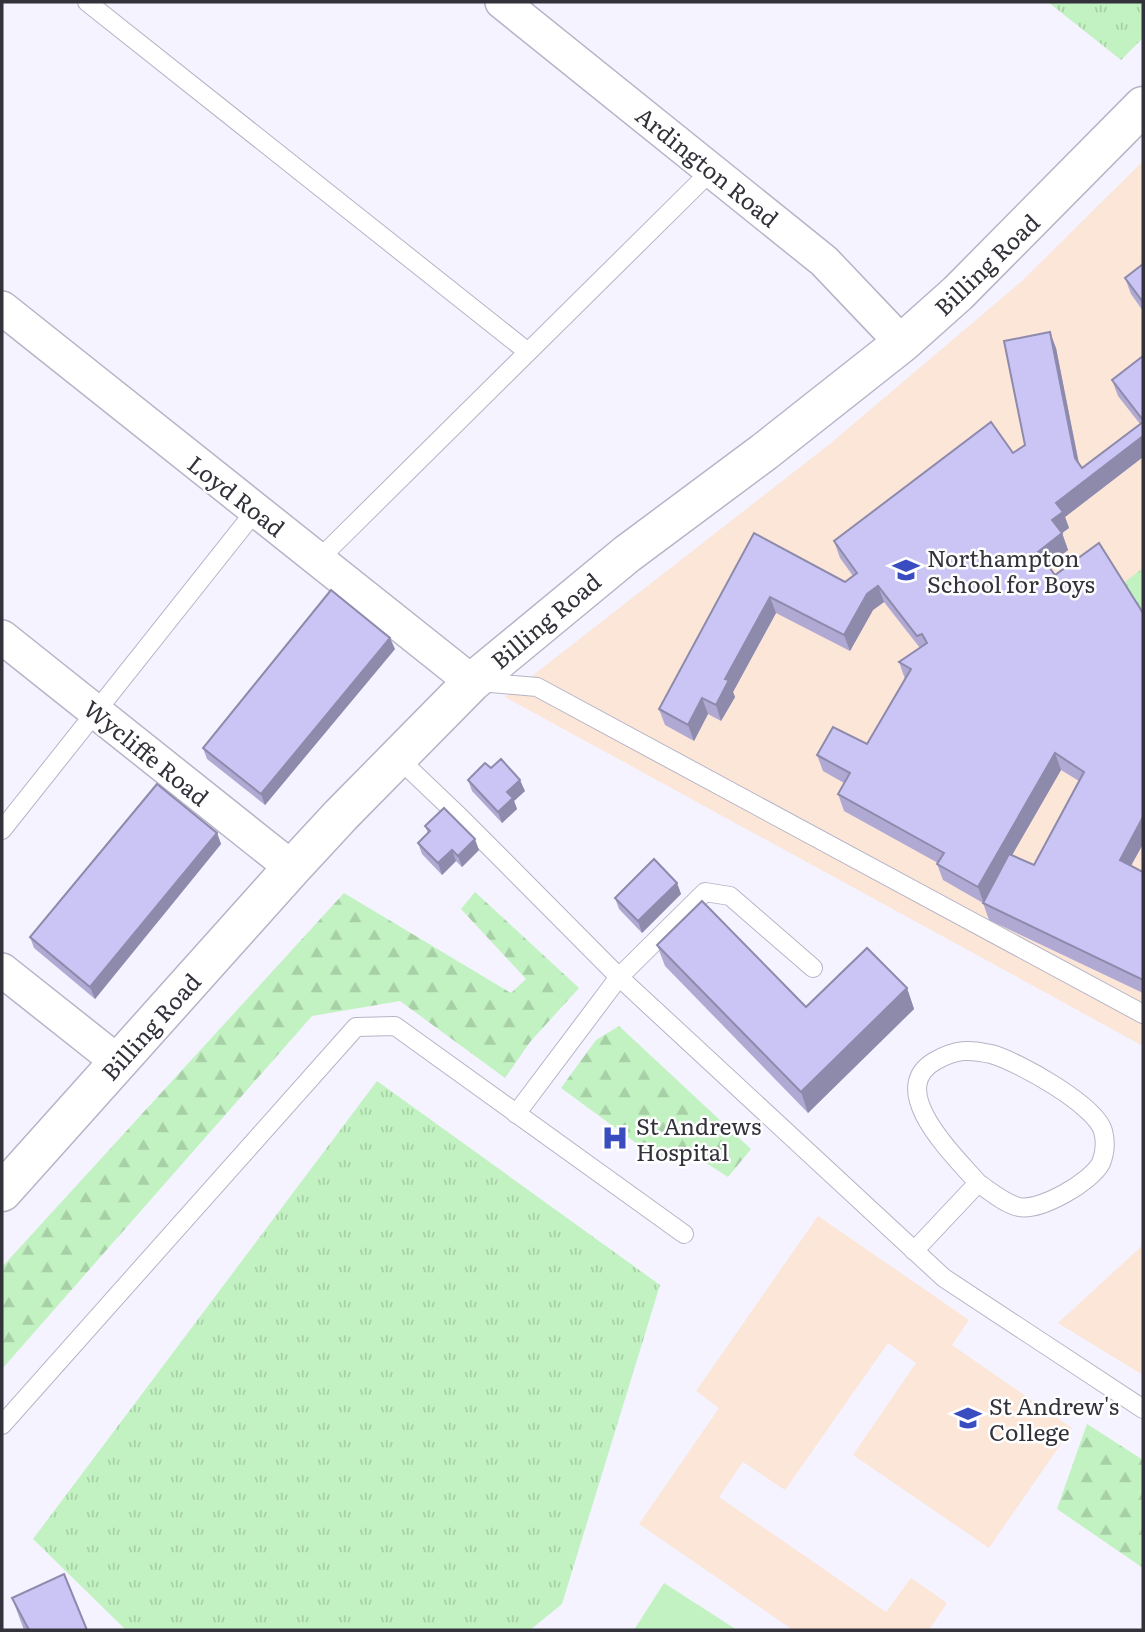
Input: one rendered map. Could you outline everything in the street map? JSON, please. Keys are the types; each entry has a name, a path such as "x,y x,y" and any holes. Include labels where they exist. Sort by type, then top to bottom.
{"street":[{"name":"Ardington Road","path":"502,2 824,261 902,343"},
{"name":"Billing Road","path":"2,1192 292,868 472,682 626,554 795,428 902,343 958,293 1143,106"},
{"name":"Loyd Road","path":"2,308 472,682"},
{"name":"Wycliffe Road","path":"2,637 292,868"},
{"path":"2,970 118,1062"}],"lane":[{"path":"87,2 528,352"},
{"path":"319,559 712,170"},
{"path":"2,830 256,510"},
{"path":"472,682 537,687 1143,1014"},
{"path":"397,757 619,977 944,1279 1143,1409"},
{"path":"516,1114 619,977 705,892 730,896 813,968"},
{"path":"2,1425 356,1027 395,1027 684,1234"},
{"path":"970,1049 999,1056 1079,1102 1103,1129 1106,1146 1100,1165 1075,1187 1052,1202 1021,1208 1006,1202 978,1183 925,1119 916,1093 920,1078 931,1063 946,1055 970,1049"},
{"path":"914,1251 978,1183"}],"shaded area":[{"name":"Northampton School for Boys","path":"1143,161 1143,1046 505,697 831,443 1023,280"},
{"name":"St Andrew's College","path":"818,1216 969,1320 952,1345 1072,1428 989,1548 853,1455 916,1363 888,1343 785,1490 743,1462 719,1497 886,1612 911,1578 947,1603 929,1630 793,1630 639,1524 719,1408 696,1391"},
{"path":"1143,1245 1143,1375 1058,1323"}],"green space":[{"path":"1048,2 1143,2 1143,38 1121,60"},
{"path":"1143,568 1143,620 1121,585"},
{"path":"475,892 579,988 530,1042 505,1078 400,1001 312,1016 2,1369 2,1267 344,893 511,993 526,979 461,909"},
{"path":"619,1026 751,1149 728,1177 692,1154 662,1162 561,1088 596,1040"},
{"path":"377,1081 660,1285 562,1604 530,1630 126,1630 33,1539"},
{"path":"1087,1424 1143,1460 1143,1568 1057,1509"},
{"path":"664,1583 737,1630 634,1630"}],"building":[{"path":"1143,264 1143,302 1125,278"},
{"path":"1050,332 1075,458 1082,468 1143,422 1143,436 1056,503 1063,512 1052,520 1062,533 1038,552 1055,575 1099,543 1143,613 1143,817 1120,860 1143,872 1143,980 983,903 1009,854 1034,865 1084,772 1055,753 978,887 937,864 944,853 838,794 850,773 817,755 833,727 867,744 911,669 899,662 927,643 922,634 917,636 878,586 867,594 844,635 770,597 725,679 729,680 716,705 702,698 688,725 659,709 754,533 845,582 857,573 834,541 991,422 1013,453 1025,445 1004,341"},
{"path":"1143,356 1143,420 1112,380"},
{"path":"331,590 390,638 261,794 203,748"},
{"path":"501,759 520,780 507,792 513,798 498,812 468,780 485,763 491,768"},
{"path":"157,784 217,833 90,987 30,937"},
{"path":"444,808 475,839 458,856 452,850 438,863 418,843 430,831 425,826"},
{"path":"654,859 677,883 638,921 615,898"},
{"path":"702,901 806,1007 867,948 907,988 801,1092 657,945"},
{"path":"64,1574 87,1630 29,1630 12,1598"}],"place":[{"name":"Northampton School for Boys","path":"906,570"},
{"name":"St Andrews Hospital","path":"615,1138"},
{"name":"St Andrew's College","path":"968,1418"}]}
